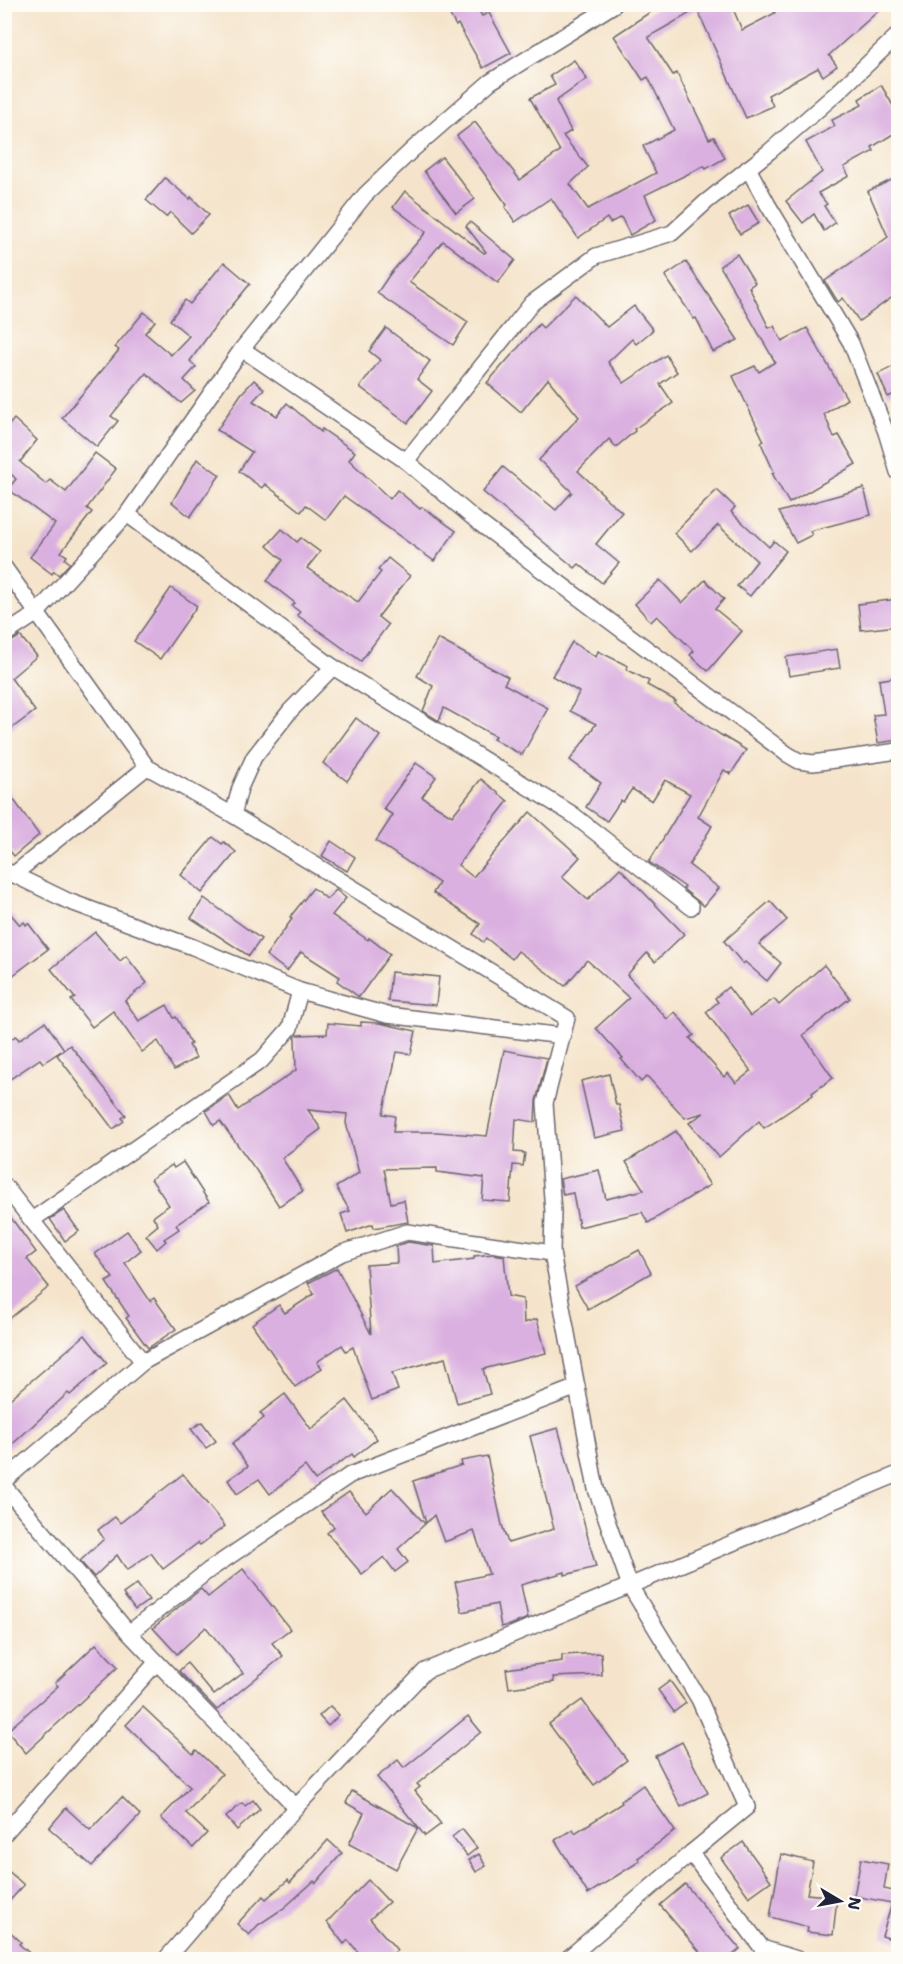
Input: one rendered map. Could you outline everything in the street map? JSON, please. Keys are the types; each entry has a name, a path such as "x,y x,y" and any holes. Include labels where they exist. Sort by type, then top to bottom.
{"street":[{"path":"4,635 36,614 127,514 242,349 365,195 412,150 490,82 609,6"},
{"path":"406,461 532,303 596,256 672,234 706,202 838,92 898,37"},
{"path":"748,168 851,343 886,432 898,472"},
{"path":"242,349 406,461 478,522 787,754 799,761 813,763 898,751"},
{"path":"127,514 333,668 572,814 691,907"},
{"path":"4,567 147,767 233,815 567,1018 545,1103 553,1212 552,1253 596,1489 630,1586 699,1699 747,1807 566,1959"},
{"path":"233,815 240,788 254,757 290,711 333,668"},
{"path":"147,767 9,872 68,901 193,947 300,991 387,1015 563,1036"},
{"path":"33,1220 262,1060 290,1028 300,991"},
{"path":"4,1185 143,1362"},
{"path":"4,1481 143,1362 342,1253 408,1232 552,1253"},
{"path":"129,1634 209,1570 350,1475 578,1387"},
{"path":"165,1959 296,1807 425,1671 898,1474"},
{"path":"4,1486 156,1664 296,1807"},
{"path":"4,1834 156,1664"},
{"path":"691,1853 762,1948 800,1959"},
{"path":"750,1959 762,1948"}],"building":[{"path":"444,4 475,4 482,16 489,13 511,53 483,68"},
{"path":"652,4 731,4 742,30 775,13 770,4 886,4 829,55 837,66 823,76 818,68 768,95 773,106 746,118 697,9 648,37 673,75 677,73 709,139 714,137 725,158 706,169 704,166 645,195 656,220 630,235 621,217 610,223 607,218 578,238 551,198 515,222 505,207 507,205 457,136 475,122 520,180 560,151 530,98 555,85 550,76 574,60 587,79 556,101 571,131 563,136 588,167 570,184 588,209 656,173 643,146 674,130 648,77 643,80 614,36 655,9"},
{"path":"881,85 898,114 898,131 872,147 874,151 844,167 849,176 818,193 827,204 824,206 835,223 824,231 814,214 803,223 786,201 822,172 806,142 835,126 832,120 862,105 859,99"},
{"path":"442,157 475,199 456,213 424,171"},
{"path":"898,177 898,293 859,321 843,298 838,302 825,281 888,237 868,191"},
{"path":"165,178 190,199 191,197 209,215 191,233 170,212 166,217 146,200"},
{"path":"405,191 484,253 486,252 466,226 470,222 515,260 498,283 443,241 409,282 468,322 453,345 377,293 426,232 393,207"},
{"path":"748,205 759,223 740,234 729,216"},
{"path":"737,254 755,283 749,287 769,328 774,326 782,341 807,328 847,399 824,414 834,437 839,435 856,464 789,503 772,473 774,472 761,443 764,441 733,376 755,366 759,372 775,362 720,266"},
{"path":"224,262 250,284 190,361 196,367 184,380 195,391 181,403 146,373 111,416 118,421 97,447 62,418 119,350 115,347 144,312 155,321 145,333 171,355 189,336 170,320 185,300 190,304"},
{"path":"686,262 738,340 713,352 696,318 694,319 665,276"},
{"path":"576,295 607,327 634,306 653,330 636,344 632,339 608,362 624,383 666,355 677,372 660,384 673,403 634,429 635,431 616,447 609,439 578,471 622,512 596,544 619,563 602,583 579,564 575,568 483,492 503,467 556,510 572,492 539,460 579,417 548,379 521,412 487,383 539,324 543,328"},
{"path":"386,328 430,361 417,379 432,391 408,423 360,387 380,360 369,351"},
{"path":"898,364 898,392 888,397 878,374"},
{"path":"254,380 264,389 253,401 277,416 287,403 321,432 322,429 355,452 349,460 390,499 397,490 420,509 422,507 456,531 434,561 344,496 326,520 306,505 301,512 265,484 262,488 239,471 252,452 217,430 241,394"},
{"path":"14,419 37,440 20,462 46,484 50,480 66,492 95,453 116,469 87,508 92,512 61,552 67,556 65,559 70,563 59,575 54,571 52,574 30,557 55,524 8,489 16,479 4,467 4,431"},
{"path":"197,459 220,475 190,517 172,502"},
{"path":"864,488 871,515 810,531 812,535 796,543 779,512"},
{"path":"717,490 735,507 731,512 769,547 774,541 786,551 750,596 737,586 757,561 718,525 692,551 674,533"},
{"path":"282,529 297,542 301,538 320,552 307,568 358,602 381,572 378,570 388,558 410,576 378,617 388,625 361,661 297,615 300,612 292,606 295,603 267,581 283,560 267,546"},
{"path":"660,580 682,603 705,580 724,599 715,609 742,631 708,671 690,655 694,651 657,616 651,622 635,604"},
{"path":"171,588 197,606 160,659 134,641"},
{"path":"898,599 898,626 861,630 858,604"},
{"path":"20,636 37,656 11,678 35,711 4,734 4,646"},
{"path":"438,639 508,677 504,684 548,708 522,755 493,739 495,736 444,708 439,721 423,711 433,686 417,676"},
{"path":"572,642 596,657 598,651 628,666 626,669 649,681 647,685 676,701 674,703 746,750 731,774 724,770 698,817 712,826 689,865 719,888 704,906 683,889 685,887 649,862 690,794 665,780 652,801 632,789 623,802 621,800 607,821 586,807 601,783 570,760 596,724 570,711 579,692 552,676"},
{"path":"837,649 840,668 789,676 786,657"},
{"path":"898,677 898,740 878,743 873,715 884,714 879,680"},
{"path":"356,718 380,736 347,781 323,763"},
{"path":"416,763 436,777 422,797 452,816 481,779 508,801 458,865 473,877 530,812 580,857 562,877 588,900 620,868 684,934 655,962 647,953 627,975 667,1019 675,1012 694,1035 690,1038 724,1077 728,1073 736,1083 751,1071 706,1012 718,1002 715,998 728,987 750,1016 774,999 779,1005 824,965 850,998 803,1035 833,1078 812,1093 813,1095 764,1128 759,1121 719,1157 689,1123 704,1113 685,1118 647,1076 641,1082 596,1028 629,998 587,960 565,986 518,951 512,959 486,938 483,942 473,934 480,924 433,893 439,883 376,841 393,815 383,809"},
{"path":"4,786 39,835 14,856 4,844"},
{"path":"213,837 222,844 224,842 236,852 202,893 181,875"},
{"path":"331,841 355,857 347,871 322,856"},
{"path":"313,888 327,899 336,890 346,898 332,915 390,954 359,997 337,981 340,977 301,952 287,971 266,955 292,919 290,917"},
{"path":"204,898 261,939 249,956 191,918"},
{"path":"770,901 787,920 759,944 781,963 767,981 745,962 743,964 724,941"},
{"path":"4,906 20,925 24,922 26,925 28,923 48,949 4,982"},
{"path":"95,932 120,961 126,956 147,983 125,1001 139,1021 167,1005 191,1044 189,1045 196,1058 174,1070 158,1041 142,1052 113,1011 92,1027 71,1000 75,998 51,969"},
{"path":"391,972 439,977 436,1005 388,1001"},
{"path":"45,1022 64,1049 43,1063 40,1059 4,1083 4,1044 16,1036 19,1040"},
{"path":"361,1022 379,1023 416,1031 411,1054 397,1052 383,1114 395,1116 393,1132 437,1132 487,1136 504,1050 547,1058 536,1101 535,1122 516,1119 514,1152 525,1153 523,1166 513,1165 510,1202 482,1200 484,1178 437,1172 437,1168 384,1169 391,1203 404,1200 408,1222 374,1228 373,1224 347,1233 341,1214 350,1211 336,1187 359,1173 346,1123 347,1114 308,1110 321,1129 282,1158 303,1191 279,1206 220,1121 214,1125 206,1111 229,1095 238,1110 296,1070 295,1037 297,1035 327,1034 328,1023 361,1026"},
{"path":"70,1045 126,1115 122,1118 124,1121 113,1129 57,1055"},
{"path":"609,1074 625,1131 594,1138 581,1081"},
{"path":"676,1131 710,1185 648,1223 642,1212 579,1227 573,1193 563,1195 560,1179 599,1170 606,1199 644,1190 626,1162"},
{"path":"183,1162 209,1202 176,1225 179,1229 164,1239 166,1241 157,1249 146,1235 158,1225 153,1217 169,1205 151,1179 172,1165 174,1168"},
{"path":"4,1208 36,1252 27,1259 49,1287 4,1323"},
{"path":"64,1210 79,1231 65,1241 50,1219"},
{"path":"127,1231 141,1250 125,1263 150,1301 154,1298 176,1329 148,1348 126,1318 129,1316 106,1282 113,1278 95,1254"},
{"path":"408,1242 434,1246 435,1264 474,1259 474,1256 494,1254 504,1256 508,1296 523,1299 524,1323 537,1319 546,1353 483,1369 490,1394 457,1403 445,1358 392,1373 398,1390 372,1400 353,1347 346,1351 342,1345 317,1362 322,1368 295,1387 252,1324 279,1305 285,1313 314,1294 308,1283 337,1268 371,1334 366,1265 397,1263 396,1246"},
{"path":"639,1250 651,1273 588,1309 575,1286"},
{"path":"85,1335 107,1363 70,1395 68,1393 4,1452 4,1404"},
{"path":"285,1394 311,1429 347,1400 377,1439 354,1457 352,1454 315,1480 305,1466 270,1494 259,1479 237,1494 228,1480 248,1466 232,1444 264,1418 260,1413"},
{"path":"202,1422 216,1441 206,1448 191,1429"},
{"path":"558,1428 596,1567 565,1575 565,1572 521,1585 528,1618 510,1625 501,1627 497,1604 462,1612 455,1582 489,1574 474,1531 444,1542 434,1515 426,1523 413,1481 462,1465 461,1461 487,1456 508,1543 554,1529 530,1436"},
{"path":"183,1474 225,1526 163,1569 151,1553 127,1570 117,1555 94,1577 80,1561 104,1539 98,1530 115,1517 120,1523"},
{"path":"392,1488 425,1524 398,1549 408,1562 395,1572 384,1557 362,1574 327,1533 334,1527 321,1512 349,1492 366,1512"},
{"path":"243,1569 290,1629 272,1643 283,1656 217,1710 179,1671 187,1663 214,1695 243,1673 206,1627 177,1654 153,1628 201,1589 208,1597"},
{"path":"137,1584 149,1600 135,1610 123,1594"},
{"path":"96,1644 118,1667 26,1753 7,1731 58,1686 55,1683"},
{"path":"601,1653 602,1675 553,1677 554,1682 509,1688 506,1669 562,1661 562,1655"},
{"path":"670,1681 686,1703 674,1712 658,1690"},
{"path":"582,1700 627,1760 594,1785 549,1724"},
{"path":"330,1706 339,1715 328,1726 319,1716"},
{"path":"143,1707 193,1754 196,1750 222,1774 186,1813 207,1833 193,1848 161,1818 190,1787 126,1725"},
{"path":"468,1716 481,1732 417,1784 420,1787 415,1791 441,1824 425,1836 377,1777 398,1760 404,1768"},
{"path":"682,1742 708,1793 681,1807 655,1756"},
{"path":"643,1785 675,1831 638,1858 640,1861 588,1894 555,1840 573,1829 575,1833 622,1803 621,1801"},
{"path":"352,1791 418,1828 396,1869 349,1844 364,1813 346,1803"},
{"path":"122,1797 140,1815 92,1866 49,1828 66,1808 90,1830"},
{"path":"253,1800 260,1809 237,1830 226,1817 242,1803 245,1806"},
{"path":"462,1829 477,1848 467,1856 452,1837"},
{"path":"328,1840 342,1853 316,1883 314,1881 284,1908 258,1925 249,1935 237,1924 263,1896 266,1899 288,1880 290,1883"},
{"path":"743,1842 771,1881 749,1897 721,1858"},
{"path":"479,1854 486,1866 476,1872 469,1860"},
{"path":"781,1854 813,1862 807,1894 837,1897 833,1935 807,1932 808,1927 770,1917"},
{"path":"861,1859 888,1864 884,1889 898,1892 898,1941 882,1936 892,1903 854,1896"},
{"path":"4,1867 24,1885 4,1907"},
{"path":"368,1880 389,1902 370,1919 397,1950 387,1959 364,1959 348,1940 344,1944 327,1922"},
{"path":"685,1884 740,1949 728,1959 706,1959 660,1905"},
{"path":"4,1926 21,1942 19,1944 36,1959 4,1959"}]}
